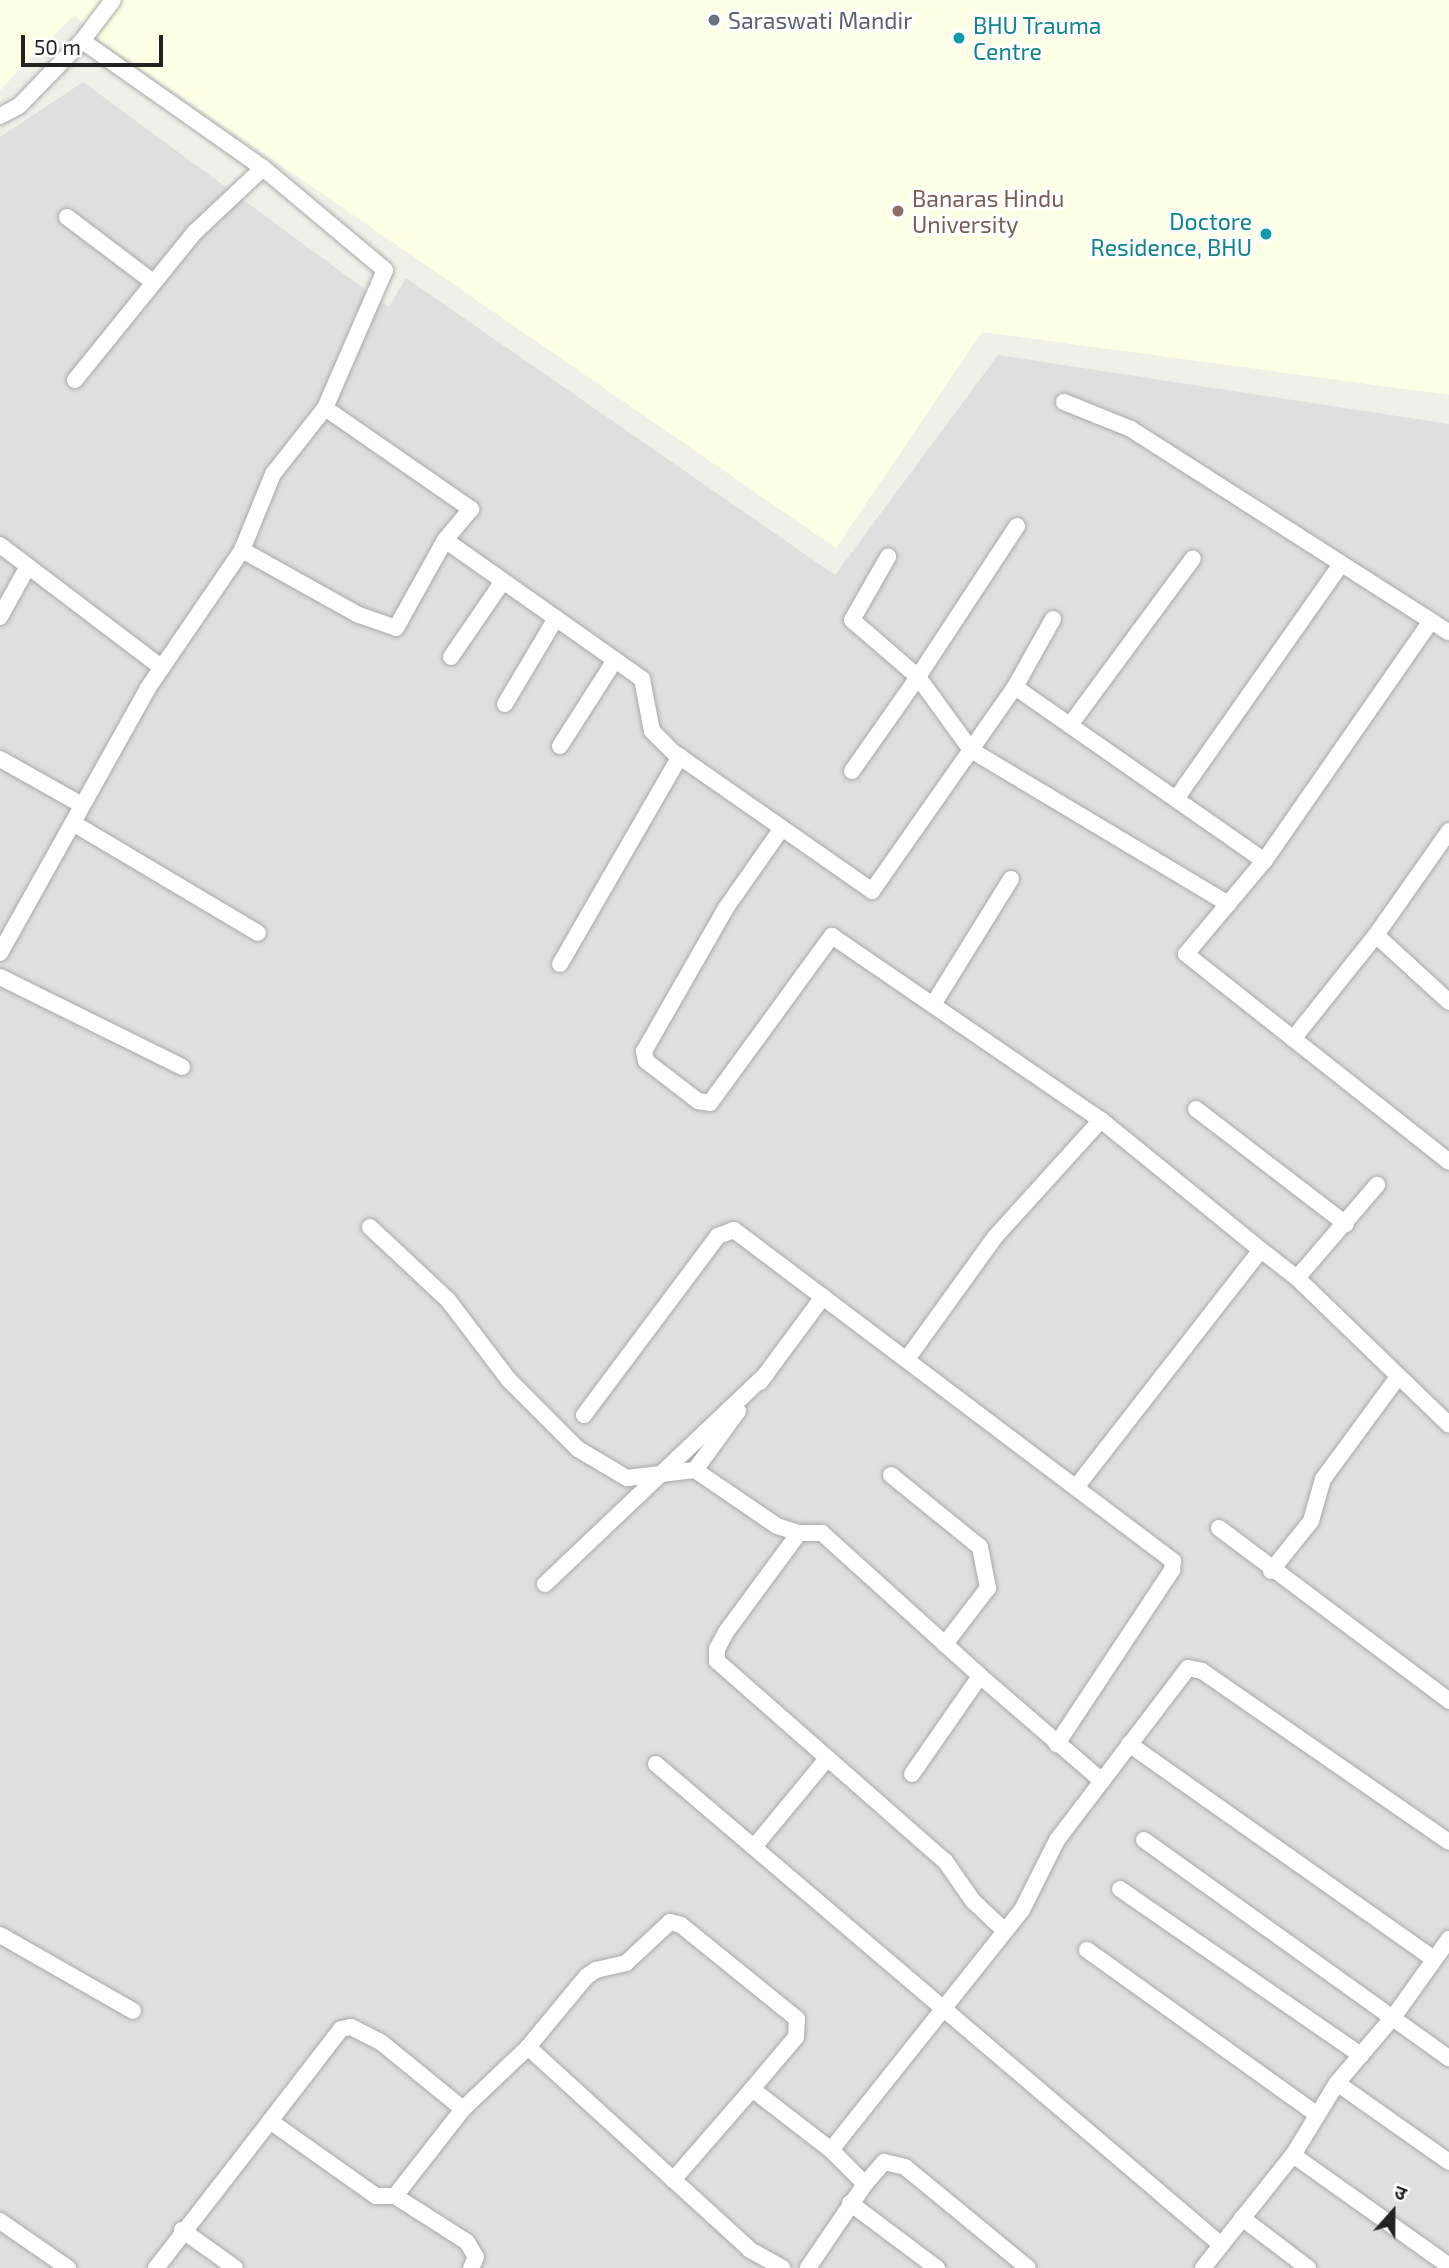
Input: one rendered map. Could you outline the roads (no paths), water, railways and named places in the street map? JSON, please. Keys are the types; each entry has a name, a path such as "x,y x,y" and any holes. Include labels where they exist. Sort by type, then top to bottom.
{"street":[{"path":"0,116 19,106 82,41 113,0"},
{"path":"0,953 162,667 242,550 273,474 325,408 385,270 263,168 82,41"},
{"path":"75,380 195,232 263,168"},
{"path":"67,217 153,282"},
{"path":"1064,402 1130,429 1449,632"},
{"path":"242,550 359,615 396,628 445,540 471,509 325,408"},
{"path":"852,771 918,677 1017,526"},
{"path":"445,540 642,679 652,731 680,756 872,891 1015,687 1053,619"},
{"path":"0,545 162,667"},
{"path":"888,557 852,620 918,677 971,750 1228,904"},
{"path":"1070,725 1193,558"},
{"path":"1176,799 1341,564"},
{"path":"0,617 28,566"},
{"path":"451,657 503,581"},
{"path":"505,704 555,618"},
{"path":"1430,621 1265,861 1186,954 1449,1162"},
{"path":"560,746 615,660"},
{"path":"1015,687 1265,861"},
{"path":"560,964 680,756"},
{"path":"0,759 82,805"},
{"path":"73,823 258,933"},
{"path":"782,828 726,908 644,1051 646,1061 698,1101 710,1103 832,936 934,1003 1101,1120 1297,1278 1443,1420 1449,1403"},
{"path":"1293,1039 1376,936 1449,831"},
{"path":"934,1003 1012,879"},
{"path":"1376,936 1449,1003"},
{"path":"0,977 182,1067"},
{"path":"1196,1109 1346,1224"},
{"path":"907,1359 995,1237 1101,1120"},
{"path":"1297,1278 1377,1185"},
{"path":"370,1227 448,1300 509,1380 578,1450 627,1478 695,1470 777,1525 799,1533 815,1531 827,1537 980,1676 1102,1781"},
{"path":"584,1415 718,1236 733,1230 1077,1486 1173,1561 1172,1570 1057,1744"},
{"path":"1077,1486 1261,1250"},
{"path":"695,1470 823,1297"},
{"path":"545,1584 766,1374"},
{"path":"1271,1571 1311,1521 1323,1479 1398,1377"},
{"path":"891,1475 980,1547 988,1588 945,1644"},
{"path":"1219,1528 1271,1571 1449,1701"},
{"path":"799,1533 726,1632 717,1649 717,1661 826,1760 946,1861 973,1901 1005,1931"},
{"path":"831,2150 1022,1910 1057,1840 1181,1673 1195,1668 1449,1842"},
{"path":"912,1773 980,1676"},
{"path":"1129,1745 1434,1959"},
{"path":"754,1847 826,1760"},
{"path":"656,1763 1220,2244"},
{"path":"1144,1840 1394,2016 1449,2058"},
{"path":"1120,1889 1361,2055"},
{"path":"395,2196 463,2109 528,2047 587,1976 596,1970 626,1963 664,1923 670,1922 681,1925 797,2019 796,2037 673,2180"},
{"path":"0,1935 133,2011"},
{"path":"1203,2268 1293,2155 1316,2114 1338,2083 1394,2016 1449,1940"},
{"path":"1087,1950 1316,2114"},
{"path":"156,2268 182,2230 341,2029 351,2026 382,2043 463,2109"},
{"path":"528,2047 750,2250 782,2268"},
{"path":"1338,2083 1449,2162"},
{"path":"752,2089 831,2150 865,2184"},
{"path":"270,2121 376,2196 395,2196 467,2242 476,2257 471,2268"},
{"path":"1293,2155 1449,2266"},
{"path":"808,2268 850,2203 884,2162 905,2167 1028,2268"},
{"path":"850,2203 937,2268"},
{"path":"1242,2218 1308,2268"},
{"path":"0,2221 68,2268"},
{"path":"182,2230 235,2268"}],"place":[{"name":"Saraswati Mandir","path":"714,20"},
{"name":"BHU Trauma Centre","path":"959,38"},
{"name":"Banaras Hindu University","path":"898,211"},
{"name":"Doctore Residence, BHU","path":"1266,234"}]}
